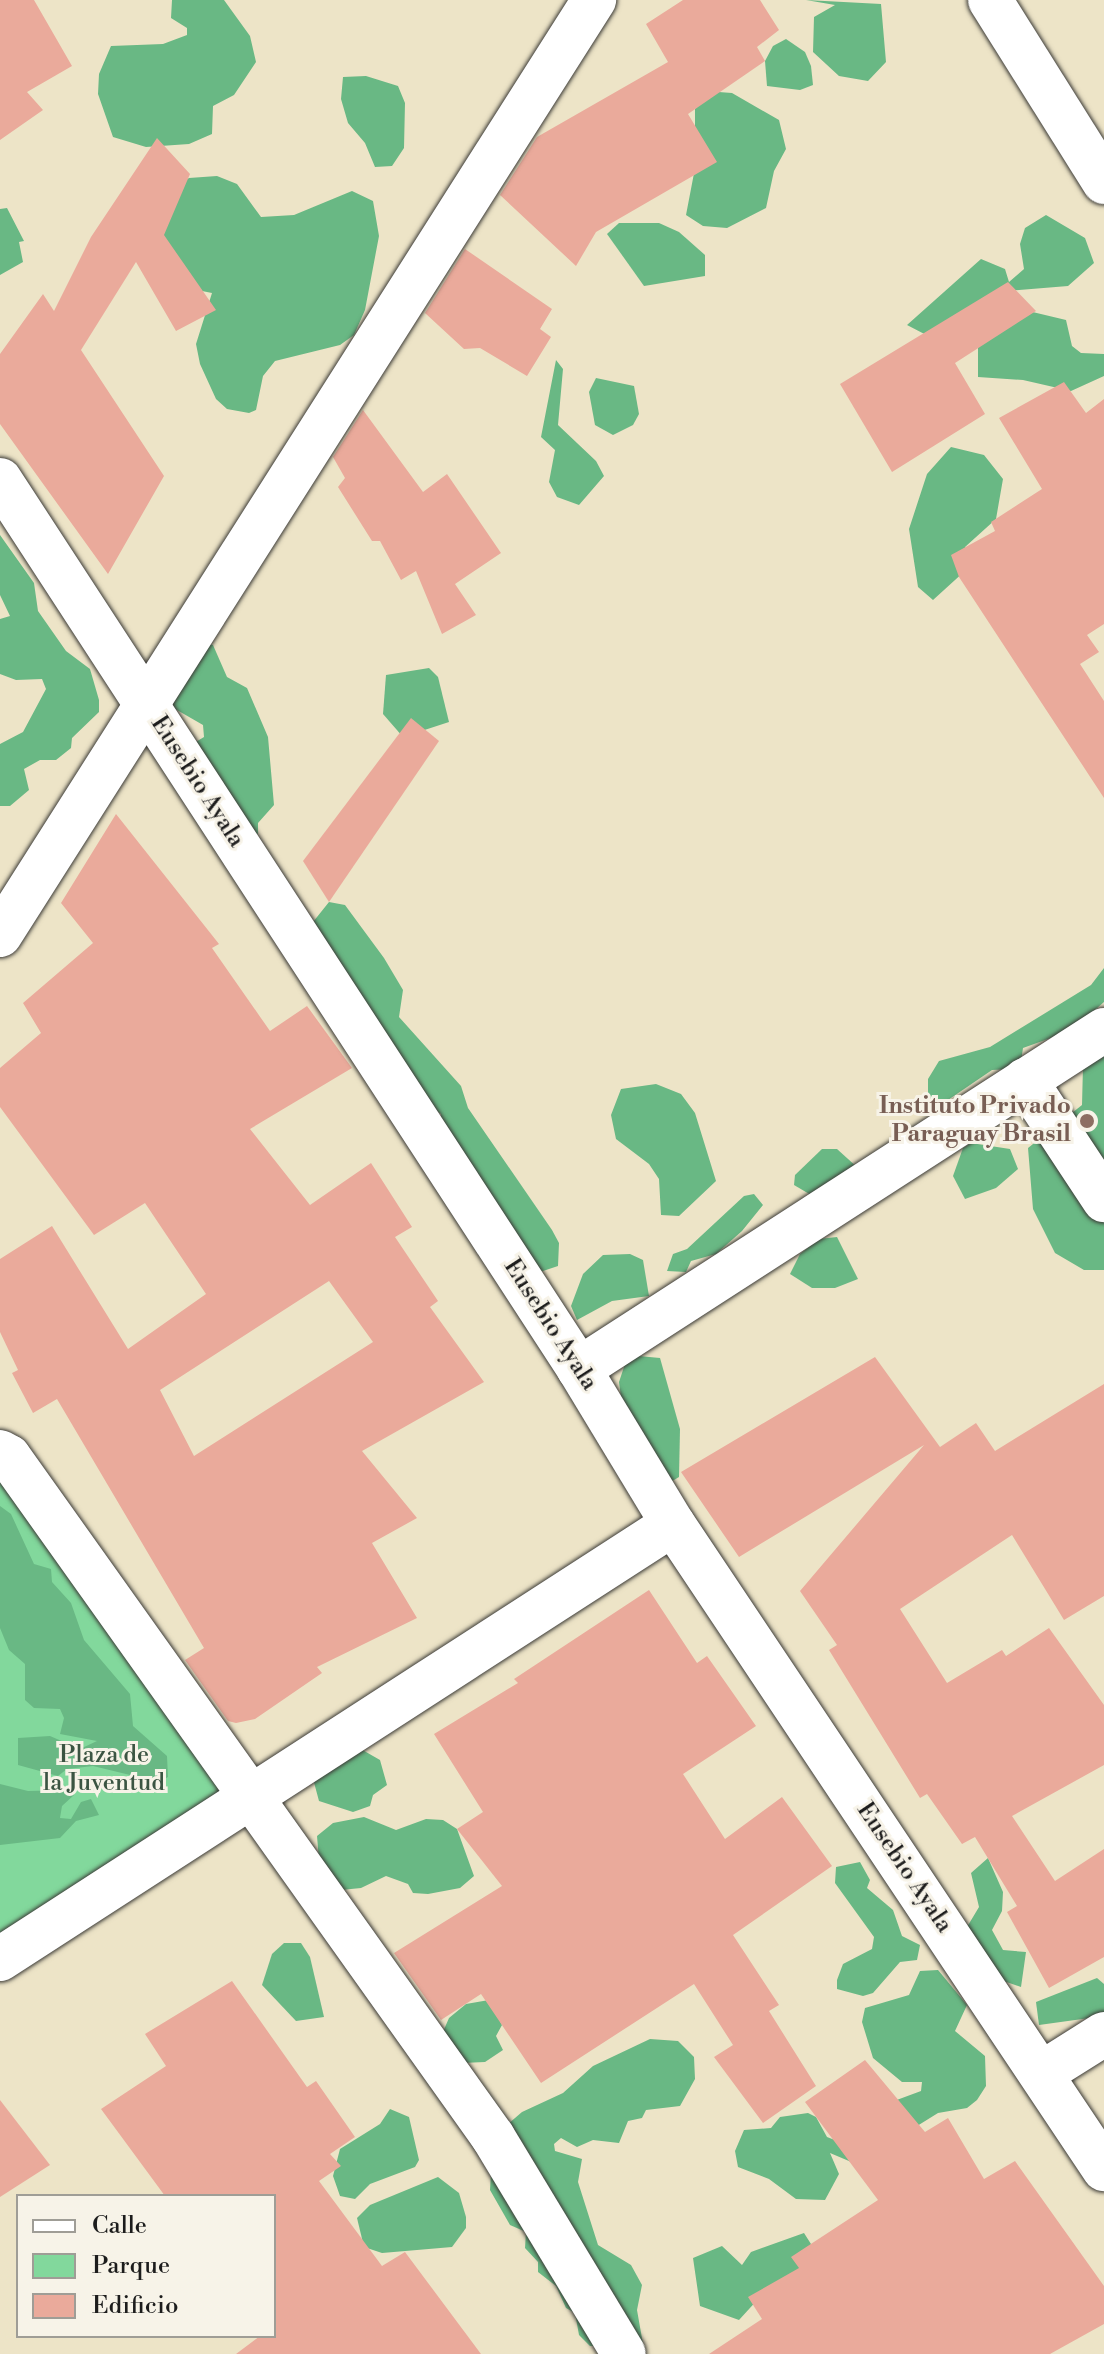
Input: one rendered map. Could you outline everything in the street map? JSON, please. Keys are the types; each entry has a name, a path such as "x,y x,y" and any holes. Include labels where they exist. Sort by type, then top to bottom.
{"street":[{"path":"0,935 594,0"},
{"path":"1009,7 1104,182"},
{"name":"Eusebio Ayala","path":"0,480 579,1369 673,1524 1104,2169"},
{"path":"579,1369 1104,1030"},
{"path":"1025,1080 1104,1200"},
{"path":"0,1452 9,1457 493,2137 624,2354"},
{"path":"0,1959 673,1524"},
{"path":"1042,2073 1104,2034"}],"green space":[{"path":"172,0 224,0 250,36 256,62 234,95 213,106 212,134 189,144 146,147 113,137 98,94 99,74 111,46 163,44 187,35 187,28 171,18"},
{"path":"806,0 881,4 886,62 868,81 839,76 813,52 814,17 835,5"},
{"path":"786,39 805,52 811,66 813,85 800,90 767,86 765,61 773,46"},
{"path":"366,76 398,86 405,103 404,148 392,166 375,167 365,143 348,123 341,99 343,77"},
{"path":"705,91 732,93 779,120 786,149 774,171 766,208 727,228 703,226 686,215 695,168 695,109"},
{"path":"217,176 237,184 261,217 294,215 352,191 373,201 379,236 365,310 354,335 340,345 275,361 263,376 256,410 249,413 227,409 216,399 200,364 196,344 212,293 187,288 160,245 173,189 189,178"},
{"path":"7,208 24,241 19,242 23,262 0,275 0,209"},
{"path":"1046,215 1085,238 1094,263 1068,286 993,292 934,339 907,325 981,259 1005,269 1009,282 1024,269 1020,244 1025,228"},
{"path":"619,223 659,223 679,232 705,255 705,276 644,286 607,234"},
{"path":"1020,309 1066,320 1072,346 1081,353 1104,354 1104,376 1071,391 1023,380 978,377 978,343"},
{"path":"556,360 563,369 558,425 596,461 604,476 579,505 557,497 549,482 555,450 541,437"},
{"path":"596,378 634,386 639,414 633,425 613,435 595,425 589,392"},
{"path":"951,447 984,455 1003,479 996,519 965,547 966,570 933,600 918,587 909,529 927,474"},
{"path":"0,535 34,583 38,611 66,651 90,669 99,700 99,712 72,738 71,748 56,760 40,760 24,769 29,790 10,806 0,806 0,744 23,732 46,689 42,679 16,680 0,674 0,619 10,616 0,595"},
{"path":"192,640 213,645 227,677 247,688 268,737 274,805 258,823 258,834 248,831 189,746 204,737 203,725 163,702"},
{"path":"429,668 438,677 449,722 403,737 383,714 386,675"},
{"path":"329,902 345,905 384,958 403,990 399,1017 461,1086 468,1108 552,1230 559,1243 558,1266 540,1272 441,1131 441,1114 430,1107 313,922"},
{"path":"1104,968 1104,1002 1089,1015 1059,1035 1023,1048 1021,1061 1012,1069 992,1070 948,1100 928,1100 928,1079 939,1061 990,1047 1091,985"},
{"path":"1104,1044 1104,1270 1084,1270 1055,1253 1033,1209 1028,1148 1082,1105 1083,1066"},
{"path":"656,1084 681,1094 695,1113 716,1181 679,1216 661,1215 659,1179 649,1164 616,1139 611,1115 621,1089"},
{"path":"971,1143 1010,1149 1018,1169 996,1188 965,1199 953,1176 963,1148"},
{"path":"822,1149 837,1149 858,1168 811,1195 794,1185 795,1175"},
{"path":"754,1194 763,1205 742,1231 716,1254 691,1261 686,1272 667,1271 673,1254 687,1249 744,1196"},
{"path":"837,1237 858,1279 835,1288 812,1288 790,1274 800,1254 819,1239"},
{"path":"630,1254 643,1260 649,1296 612,1301 577,1320 571,1306 583,1274 603,1255"},
{"path":"628,1355 660,1358 680,1429 679,1477 664,1486 628,1450 619,1382"},
{"name":"Plaza de la Juventud","path":"0,1452 250,1798 0,1959"},
{"path":"0,1506 11,1514 34,1564 51,1569 52,1582 71,1603 84,1640 130,1694 133,1726 167,1756 168,1777 159,1782 93,1766 67,1769 58,1776 18,1765 18,1738 50,1736 80,1749 97,1741 60,1734 64,1718 60,1709 34,1708 25,1700 25,1664 9,1650 0,1628"},
{"path":"359,1748 380,1760 387,1785 373,1795 370,1806 353,1812 319,1801 312,1775"},
{"path":"0,1784 28,1791 70,1790 74,1795 62,1806 60,1818 71,1819 81,1802 91,1799 99,1815 76,1821 60,1838 0,1845"},
{"path":"364,1817 396,1830 426,1819 443,1820 457,1829 474,1876 460,1888 428,1894 413,1893 408,1884 386,1876 361,1888 341,1890 319,1860 317,1836 333,1823"},
{"path":"988,1858 1003,1892 1002,1911 992,1930 1003,1950 1026,1952 1021,1987 995,1978 967,1927 979,1907 971,1873"},
{"path":"860,1862 870,1880 867,1888 893,1910 902,1936 920,1945 917,1960 900,1962 873,1993 863,1996 837,1989 843,1964 872,1949 874,1937 835,1883 836,1867"},
{"path":"284,1943 301,1943 310,1957 324,2017 296,2021 262,1985 272,1954"},
{"path":"938,1970 967,2005 955,2031 985,2056 986,2086 977,2100 967,2108 938,2113 856,2164 830,2153 839,2174 825,2200 796,2199 769,2179 738,2167 735,2151 744,2130 771,2128 780,2117 808,2113 816,2117 827,2137 845,2144 894,2101 921,2091 922,2082 902,2082 873,2058 862,2022 865,2008 909,1995 920,1971"},
{"path":"1097,1978 1104,1984 1104,2016 1039,2025 1036,2002"},
{"path":"489,2000 502,2025 496,2036 503,2050 485,2062 462,2063 442,2034 449,2018 466,2004"},
{"path":"650,2039 678,2041 694,2057 695,2079 680,2106 646,2110 642,2118 628,2121 619,2143 593,2140 577,2147 561,2138 554,2144 555,2151 582,2159 578,2182 598,2245 631,2265 642,2285 637,2310 643,2344 590,2346 579,2335 575,2313 566,2308 556,2286 538,2272 538,2262 525,2248 526,2232 510,2225 490,2190 493,2137 522,2112 563,2093 593,2066"},
{"path":"390,2109 409,2117 419,2160 415,2167 370,2184 355,2199 340,2196 333,2176 340,2149 380,2124"},
{"path":"438,2177 459,2193 466,2217 466,2228 452,2247 382,2253 364,2247 357,2218 370,2205"},
{"path":"804,2233 811,2244 805,2279 760,2297 739,2320 700,2306 693,2258 722,2246 742,2265 751,2252"}],"building":[{"path":"0,0 34,0 72,66 27,92 43,110 0,140"},
{"path":"683,0 760,0 779,30 757,47 765,61 688,114 717,162 596,232 576,266 500,195 537,137 668,62 646,24"},
{"path":"157,138 190,174 164,235 216,310 176,331 136,262 81,350 164,476 108,574 0,424 0,354 43,294 54,311 91,237"},
{"path":"465,249 552,309 540,329 551,337 527,376 480,348 464,349 425,313"},
{"path":"1008,282 1036,311 955,363 985,414 892,472 840,384"},
{"path":"1064,382 1086,413 1104,399 1104,624 1087,635 1099,652 1080,664 1104,701 1104,798 959,577 951,555 995,531 991,522 1042,489 999,418"},
{"path":"363,410 423,492 447,474 501,553 455,584 476,615 442,634 416,571 401,580 380,541 372,541 338,487 345,478 333,457"},
{"path":"411,718 439,741 329,902 303,861"},
{"path":"116,814 219,944 212,948 270,1031 307,1006 352,1068 250,1129 310,1205 371,1163 412,1227 395,1237 438,1301 430,1307 484,1382 362,1451 417,1518 372,1543 417,1618 317,1667 322,1673 255,1719 236,1723 228,1721 185,1660 204,1648 57,1399 33,1413 12,1373 18,1370 0,1332 0,1259 52,1226 128,1349 206,1294 145,1203 94,1235 0,1107 0,1068 41,1033 23,1003 93,943 61,903","holes":["329,1281 373,1342 194,1456 160,1390"]},
{"path":"875,1357 940,1447 976,1423 995,1451 1104,1384 1104,1596 1064,1620 1012,1535 900,1609 947,1683 1002,1650 1006,1656 1049,1628 1104,1705 1104,1765 1012,1816 1055,1881 1104,1849 1104,1957 1049,1988 1007,1912 1017,1906 975,1837 962,1844 927,1794 920,1798 829,1650 837,1645 800,1591 924,1445 739,1557 681,1472"},
{"path":"649,1590 697,1663 707,1656 756,1726 683,1774 725,1839 782,1797 832,1866 733,1935 779,2005 769,2011 816,2086 763,2123 714,2057 733,2045 694,1984 541,2083 481,1994 441,2020 394,1953 502,1886 457,1829 483,1812 434,1734 518,1683 514,1679"},
{"path":"232,1981 307,2087 316,2081 355,2137 330,2154 341,2166 319,2181 382,2266 405,2252 481,2354 236,2354 257,2338 276,2338 276,2194 164,2194 101,2109 166,2066 145,2034"},
{"path":"865,2060 925,2132 948,2118 984,2179 1015,2161 1104,2286 1104,2324 1050,2354 709,2354 762,2319 748,2297 799,2268 791,2257 878,2200 805,2102"},
{"path":"0,2100 50,2165 0,2197"}],"place":[{"name":"Instituto Privado Paraguay Brasil","path":"1087,1121"}]}
